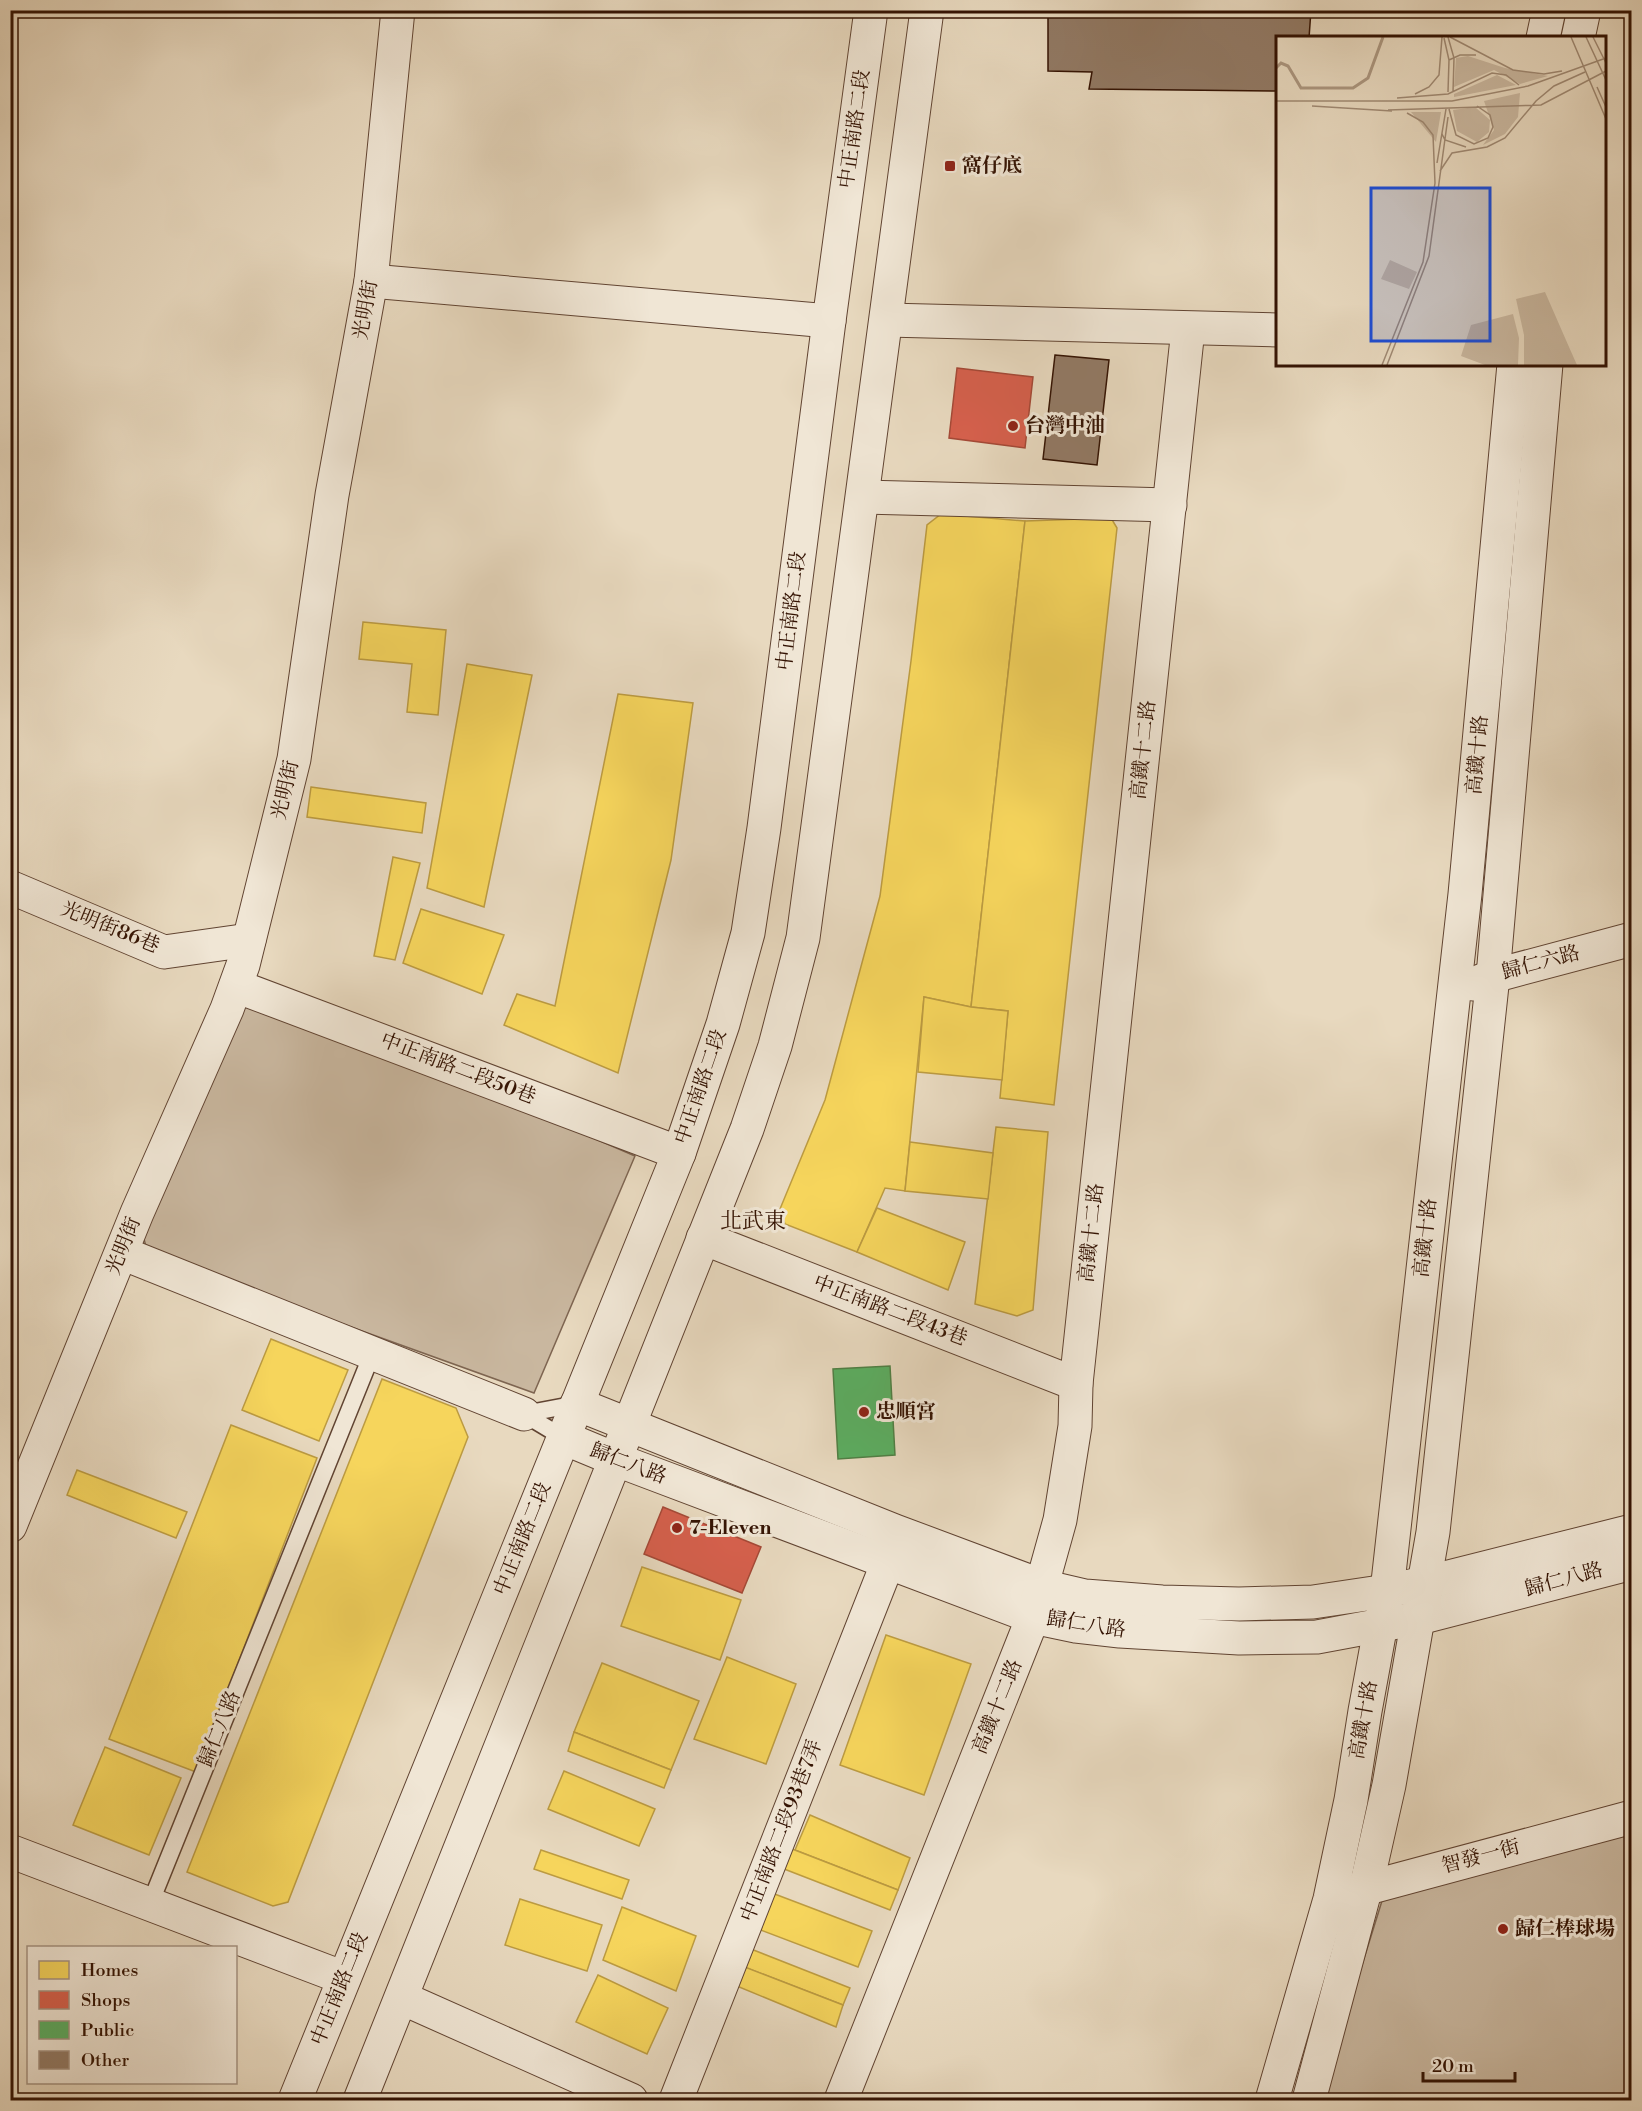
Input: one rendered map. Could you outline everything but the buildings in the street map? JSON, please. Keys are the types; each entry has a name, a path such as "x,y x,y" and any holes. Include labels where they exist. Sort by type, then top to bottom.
{"street":[{"name":"光明街","path":"10,1526 122,1253 236,986 249,940 294,759 332,495 371,281 398,10"},
{"name":"中正南路二段","path":"295,2100 679,1153 723,1024 747,933 764,828 871,10"},
{"path":"360,2100 617,1460 747,1129 775,1046 804,938 927,10"},
{"path":"1543,36 1549,10"},
{"path":"371,281 829,321"},
{"path":"887,320 1276,330"},
{"name":"高鐵十二路","path":"841,2100 1034,1617 1060,1520 1075,1426 1076,1384 1188,329"},
{"name":"高鐵十路","path":"1272,2100 1330,1899 1351,1800 1365,1711 1382,1627 1465,894 1514,366"},
{"name":"高鐵十路","path":"1309,2100 1366,1887 1389,1785 1436,1508 1493,976 1546,366"},
{"path":"863,497 1170,506"},
{"name":"光明街86巷","path":"10,887 164,952 249,940"},
{"name":"歸仁六路","path":"1452,994 1493,976 1632,939"},
{"name":"中正南路二段50巷","path":"236,986 679,1153"},
{"name":"中正南路二段43巷","path":"703,1238 1076,1384"},
{"path":"122,1253 524,1414"},
{"name":"歸仁八路","path":"577,1404 1042,1586 1085,1596 1162,1602 1239,1604 1313,1602 1425,1583 1632,1531"},
{"name":"歸仁八路","path":"564,1438 1034,1617 1076,1626 1239,1638 1317,1637 1382,1627 1632,1563"},
{"name":"中正南路二段93巷7弄","path":"676,2100 888,1562"},
{"name":"智發一街","path":"1330,1899 1366,1887 1632,1817"},
{"path":"10,1851 344,1978"},
{"path":"402,1998 631,2100"}],"lane":[{"name":"歸仁八路","path":"150,1904 372,1354"},
{"path":"524,1414 577,1404"},
{"path":"524,1414 564,1438"}],"shaded area":[{"path":"262,995 635,1156 534,1393 148,1254 137,1213 227,1009"},
{"name":"歸仁棒球場","path":"1631,1827 1631,2100 1320,2100 1386,1888"}],"place":[{"name":"窩仔底","path":"950,166"},
{"name":"台灣中油","path":"1013,426"},
{"name":"忠順宮","path":"864,1412"},
{"name":"7-Eleven","path":"677,1528"},
{"name":"歸仁棒球場","path":"1503,1929"}],"district":[{"name":"北武東","path":"753,1221"}]}
